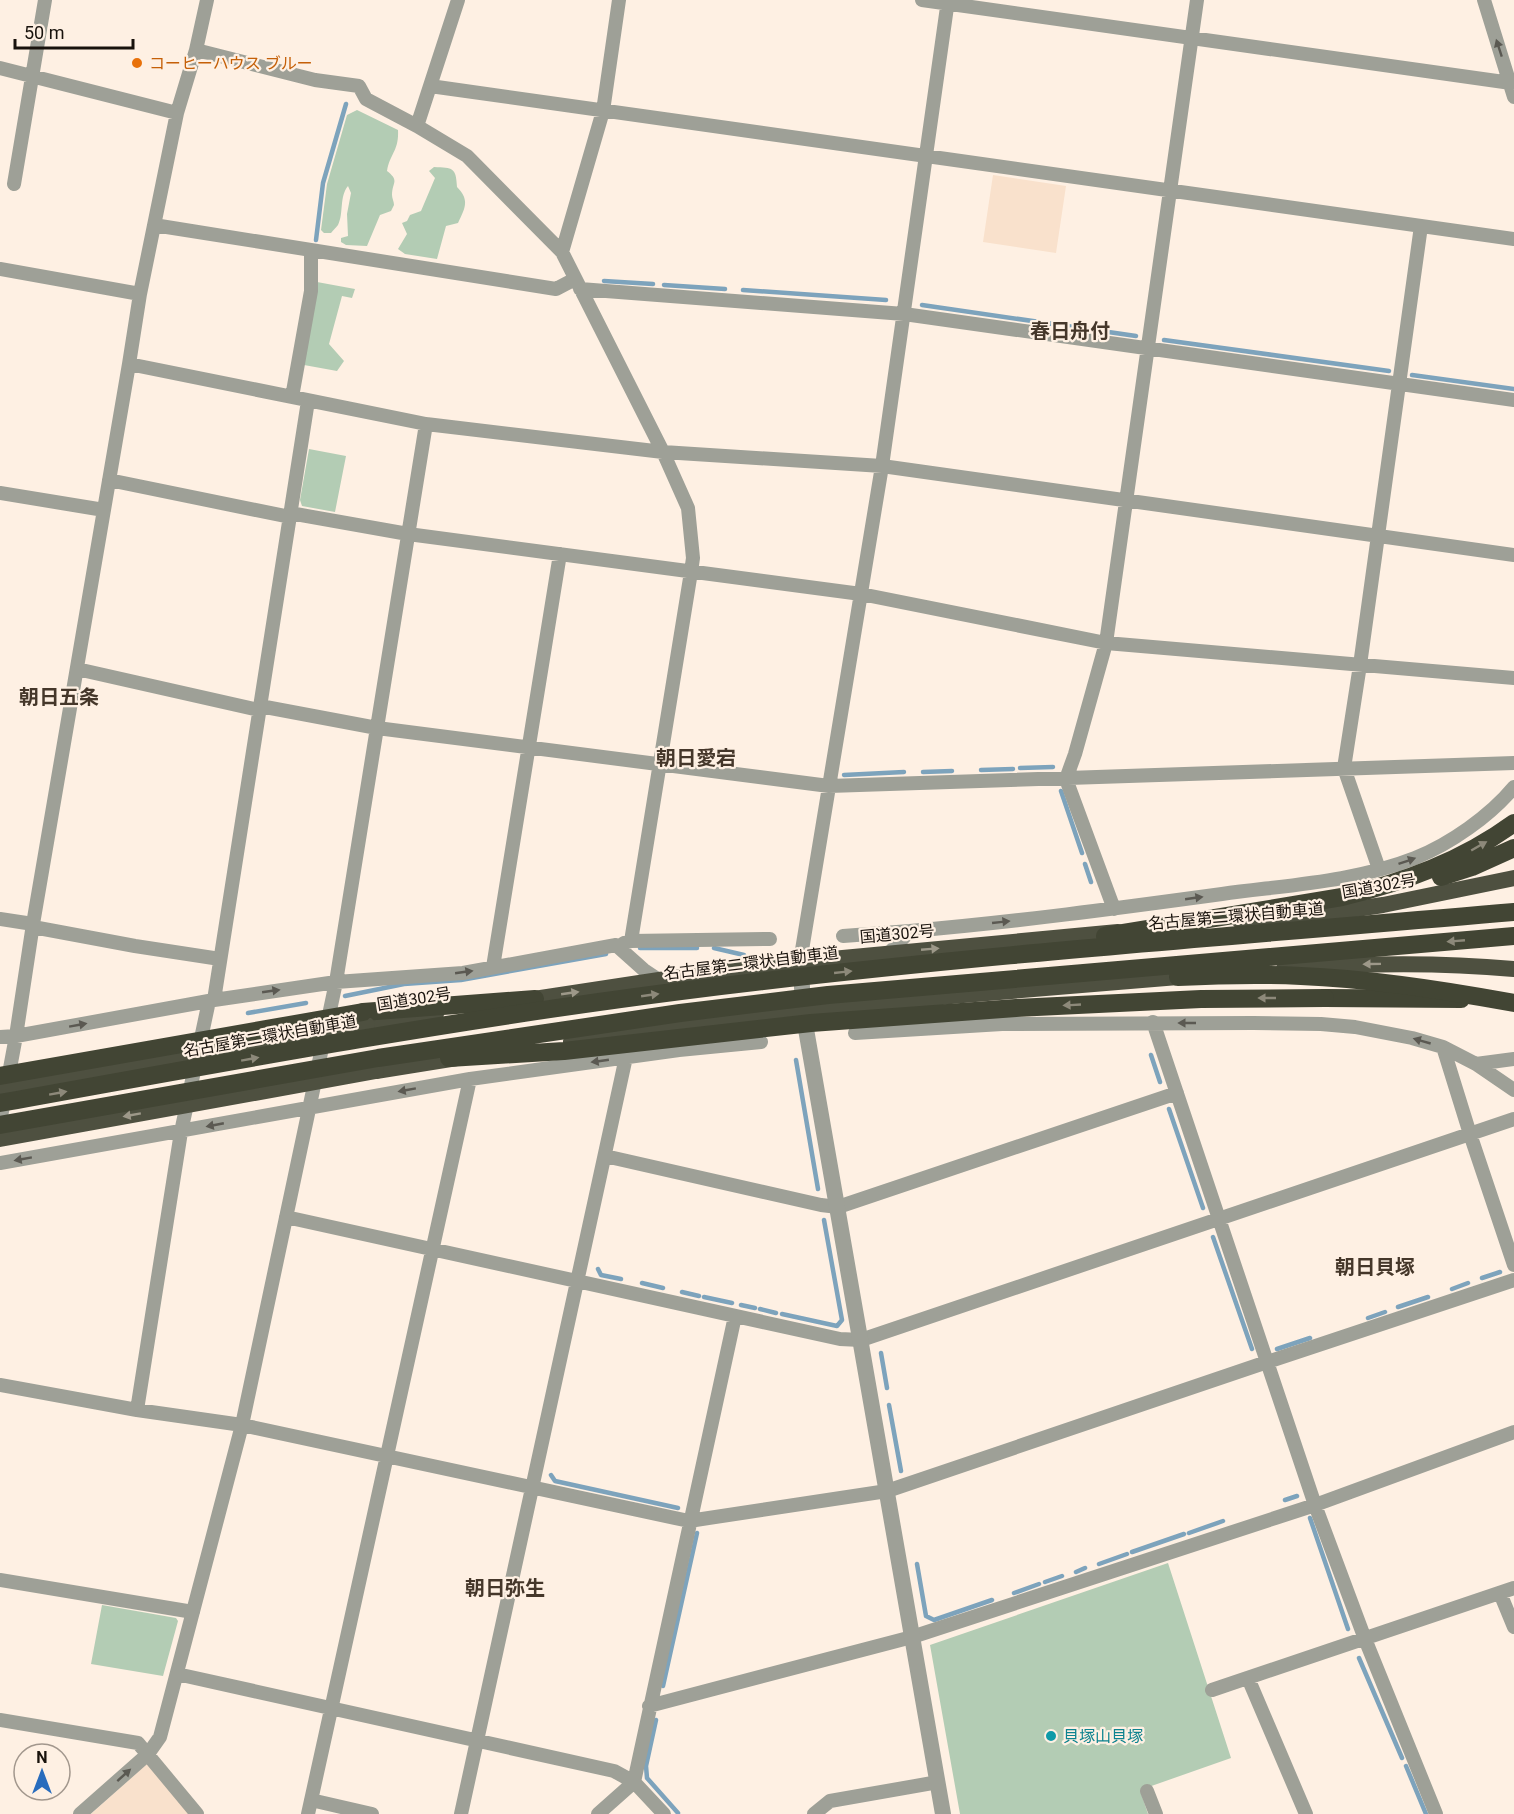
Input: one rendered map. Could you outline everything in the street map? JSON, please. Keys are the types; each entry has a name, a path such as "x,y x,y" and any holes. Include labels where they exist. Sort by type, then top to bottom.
{"highway":[{"path":"1342,897 1394,883 1443,865 1488,842 1514,823"},
{"path":"953,960 1417,884 1446,876 1514,848"},
{"name":"国道302号","path":"535,999 800,962 1329,913 1408,900 1514,878"},
{"name":"名古屋第二環状自動車道","path":"0,1103 376,1037 677,991 953,960 1514,912"},
{"path":"0,1139 376,1071 483,1054 953,990 1514,936"},
{"path":"953,990 1362,964 1420,963 1514,969"},
{"path":"0,1124 389,1057 669,1015 828,995 1245,974 1386,983 1513,1001"},
{"path":"194,1090 421,1061 564,1050 811,1023 1114,1002 1251,998 1513,1001"},
{"path":"0,1076 365,1018 535,999"},
{"name":"国道302号","path":"0,1089 365,1018"}],"street":[{"path":"14,184 45,0"},
{"path":"0,1124 140,294 177,113 196,50 207,0"},
{"path":"417,126 458,0"},
{"path":"562,252 603,111 619,0"},
{"path":"922,0 1192,38 1512,90 1484,0"},
{"path":"1114,909 1066,779 1106,643 1197,0"},
{"path":"943,1814 804,1012 800,962 882,466 947,2"},
{"path":"196,50 315,80 359,86 366,99 467,156 562,252 663,452 688,508 693,558 631,941"},
{"path":"0,68 177,113"},
{"path":"430,87 1514,239"},
{"path":"154,225 556,289 578,284 904,314 1514,400"},
{"path":"1380,869 1344,768 1421,226"},
{"path":"292,397 311,291 311,250"},
{"path":"0,268 140,294"},
{"path":"129,364 426,424 663,452 882,466 1514,555"},
{"path":"136,1410 181,1132 220,959 308,400"},
{"path":"80,1814 147,1754 160,1737 242,1425 336,982 426,424"},
{"path":"109,480 290,515 408,534 861,594 1106,643 1514,678"},
{"path":"0,493 104,510"},
{"path":"493,967 560,554"},
{"path":"77,669 260,708 377,728 829,786 1514,763"},
{"path":"843,936 1114,909 1329,880 1380,869 1413,859 1460,834 1514,787"},
{"path":"1408,900 1433,850"},
{"path":"0,919 135,946 220,959"},
{"path":"889,953 910,931"},
{"path":"0,1037 211,1000 336,982 463,972 631,941 770,939"},
{"path":"616,945 659,980"},
{"path":"953,990 970,1004 1002,1024"},
{"path":"1153,1022 1315,1504 1365,1639 1436,1814"},
{"path":"855,1033 1002,1024 1153,1022 1321,1024 1355,1027 1412,1038 1443,1047 1476,1064 1514,1090"},
{"path":"679,1050 710,1023"},
{"path":"0,1163 470,1079 679,1050 761,1042"},
{"path":"1443,1047 1514,1265"},
{"path":"461,1814 626,1057"},
{"path":"1476,1064 1514,1059"},
{"path":"372,1814 310,1807 470,1079"},
{"path":"605,1156 820,1205 838,1207 1177,1093"},
{"path":"286,1217 840,1339 861,1340 1514,1119"},
{"path":"0,1385 136,1410 242,1425 689,1521 887,1491 1514,1280"},
{"path":"598,1814 634,1782 735,1316"},
{"path":"649,1706 912,1637 1315,1504 1514,1432"},
{"path":"0,1580 193,1612"},
{"path":"1212,1690 1507,1591 1514,1627"},
{"path":"177,1674 614,1771 634,1782 664,1814"},
{"path":"1248,1678 1306,1814"},
{"path":"0,1720 138,1743 197,1814"},
{"path":"814,1814 830,1800 938,1782"},
{"path":"1147,1791 1156,1814"}],"shaded area":[{"path":"993,175 1066,186 1056,253 983,242"},
{"path":"148,1763 191,1814 91,1814"}],"green space":[{"path":"357,110 398,130 396,147 387,171 394,180 392,195 394,205 391,211 380,215 367,246 346,245 341,242 341,238 348,236 347,214 351,193 348,186 343,195 338,225 331,233 324,233 321,230 327,184 347,115"},
{"path":"434,167 454,172 457,187 465,200 458,223 446,226 437,259 405,254 398,249 407,234 402,223 407,221 410,215 421,211 435,178 429,171"},
{"path":"317,282 355,289 352,298 342,296 329,344 344,361 337,371 304,365"},
{"path":"309,449 346,456 335,512 302,506 300,500"},
{"path":"1168,1563 1231,1758 1140,1790 1148,1814 960,1814 930,1645"},
{"path":"102,1605 176,1618 178,1621 163,1676 91,1664"}],"waterway":[{"path":"316,240 323,183 346,104"},
{"path":"604,281 653,284"},
{"path":"664,285 725,289"},
{"path":"743,290 886,300"},
{"path":"922,305 1136,336"},
{"path":"1164,340 1389,371"},
{"path":"1412,375 1514,389"},
{"path":"1020,768 1053,767"},
{"path":"981,770 1013,769"},
{"path":"923,772 952,771"},
{"path":"844,775 904,772"},
{"path":"1061,791 1082,853"},
{"path":"1085,864 1091,882"},
{"path":"640,948 697,948"},
{"path":"714,948 744,955"},
{"path":"345,996 404,984 461,980 606,954"},
{"path":"248,1013 306,1003"},
{"path":"1151,1055 1160,1082"},
{"path":"796,1060 818,1189"},
{"path":"1169,1109 1203,1208"},
{"path":"782,1314 837,1326 842,1320 824,1220"},
{"path":"1213,1237 1252,1349"},
{"path":"598,1269 601,1275 621,1279"},
{"path":"1482,1278 1500,1272"},
{"path":"642,1283 663,1288"},
{"path":"1452,1289 1468,1283"},
{"path":"682,1292 699,1296"},
{"path":"704,1297 732,1303"},
{"path":"1398,1307 1428,1297"},
{"path":"741,1305 755,1308"},
{"path":"760,1309 776,1313"},
{"path":"1368,1318 1385,1312"},
{"path":"1277,1349 1310,1338"},
{"path":"881,1353 887,1388"},
{"path":"889,1405 901,1471"},
{"path":"551,1475 555,1481 678,1508"},
{"path":"1285,1500 1297,1496"},
{"path":"1310,1518 1348,1629"},
{"path":"1189,1533 1223,1521"},
{"path":"663,1686 697,1533"},
{"path":"1132,1552 1184,1534"},
{"path":"1099,1564 1127,1554"},
{"path":"917,1564 926,1616 934,1620 992,1600"},
{"path":"1076,1572 1085,1568"},
{"path":"1045,1582 1062,1576"},
{"path":"1014,1593 1039,1584"},
{"path":"1359,1658 1402,1758"},
{"path":"656,1720 646,1766 647,1778 678,1813"},
{"path":"1406,1766 1426,1814"}],"place":[{"name":"コーヒーハウス ブルー","path":"137,63"},
{"name":"貝塚山貝塚","path":"1051,1736"}],"district":[{"name":"春日舟付","path":"1070,331"},
{"name":"朝日五条","path":"59,697"},
{"name":"朝日愛宕","path":"696,758"},
{"name":"朝日貝塚","path":"1375,1267"},
{"name":"朝日弥生","path":"505,1588"}]}
